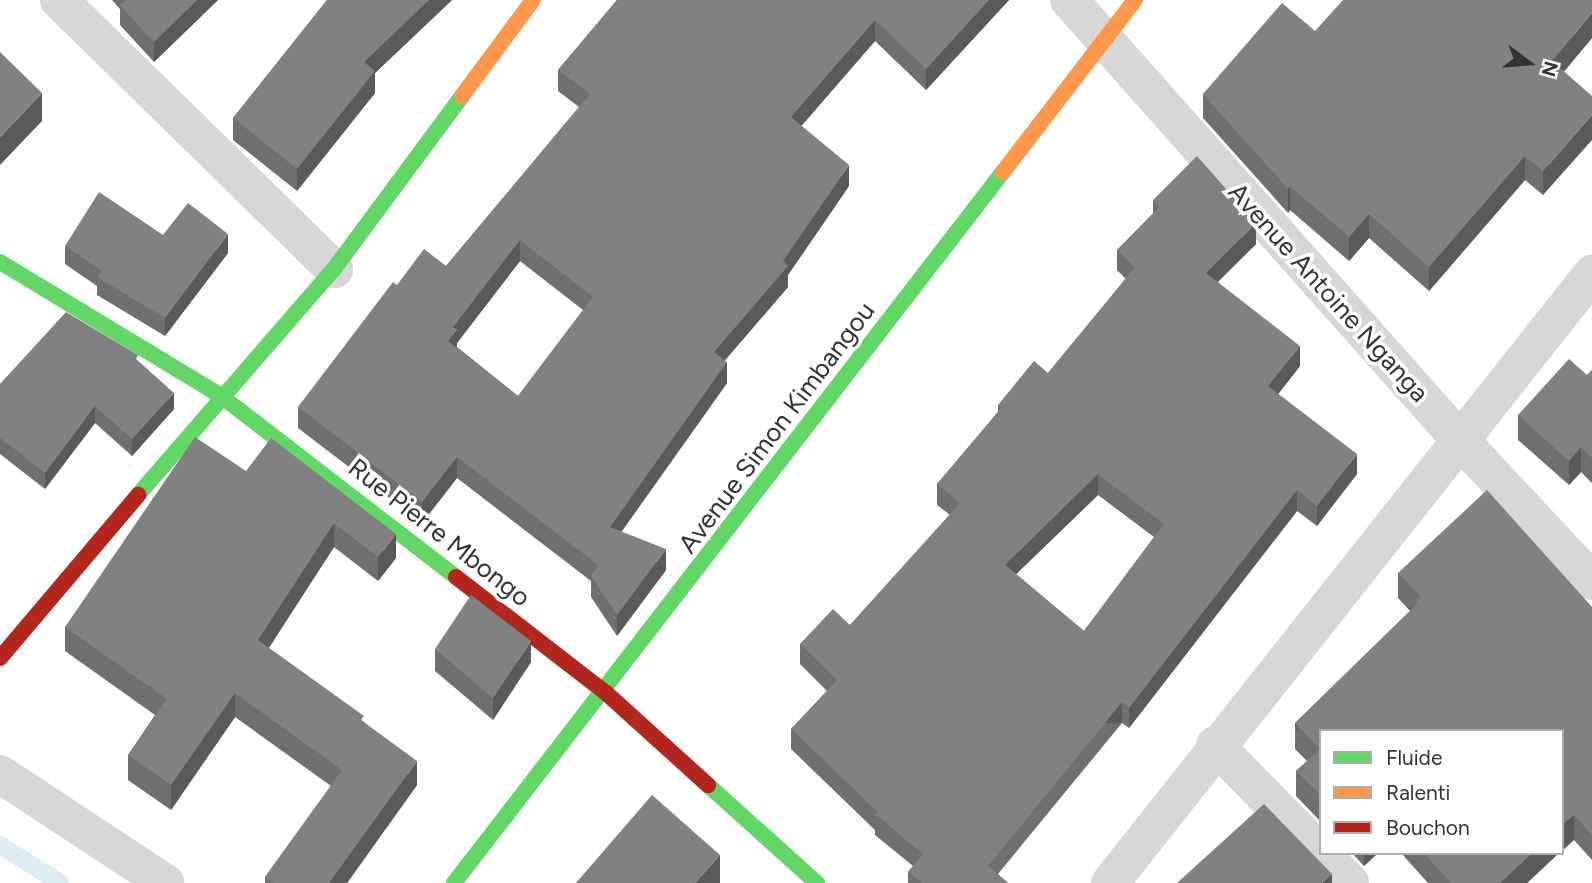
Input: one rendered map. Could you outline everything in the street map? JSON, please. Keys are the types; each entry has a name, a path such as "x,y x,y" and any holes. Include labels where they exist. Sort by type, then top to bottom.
{"street":[{"path":"59,0 334,269"},
{"path":"0,658 221,396 334,269 533,0"},
{"name":"Avenue Antoine Nganga","path":"1069,0 1460,440 1592,581"},
{"name":"Avenue Simon Kimbangou","path":"454,883 606,692 1135,0"},
{"name":"Rue Pierre Mbongo","path":"0,262 221,396 606,692 817,883"},
{"path":"1110,883 1215,745 1592,274"},
{"path":"1215,745 1319,851"},
{"path":"0,774 166,883"},
{"path":"1323,855 1350,883"}],"building":[{"path":"126,0 197,0 154,42 120,5"},
{"path":"327,0 429,0 364,62 375,71 297,169 233,118"},
{"path":"617,0 989,0 926,69 875,20 791,117 849,165 783,261 788,266 714,352 727,362 610,527 666,549 617,615 591,576 598,565 457,457 422,502 298,407 393,282 397,285 424,249 446,266 590,94 558,70","holes":["520,240 593,297 518,396 448,341 457,330 453,327"]},
{"path":"1343,0 1592,0 1592,13 1552,61 1592,96 1592,115 1543,171 1525,156 1429,267 1369,214 1349,237 1290,186 1288,189 1203,94 1282,3 1315,31"},
{"path":"0,52 42,93 0,137"},
{"path":"1197,156 1256,223 1206,273 1300,346 1268,386 1357,454 1317,506 1297,490 1129,708 1122,702 988,866 1008,883 922,883 908,872 923,854 875,814 878,812 791,729 837,680 800,644 833,609 850,625 960,503 937,484 1001,408 998,405 1034,361 1048,373 1135,267 1117,250 1159,207 1153,200","holes":["1098,474 1164,524 1084,631 1005,565"]},
{"path":"99,192 163,235 188,203 228,234 165,318 97,277 102,271 65,246"},
{"path":"66,312 138,355 136,359 174,393 132,439 95,406 45,473 0,438 0,384"},
{"path":"1569,359 1587,375 1592,370 1592,458 1581,447 1569,461 1518,415"},
{"path":"195,437 246,471 271,438 396,534 378,557 334,523 258,640 364,716 361,720 417,761 329,883 273,883 265,877 342,770 235,693 171,785 128,755 167,699 65,627"},
{"path":"1487,490 1592,607 1592,835 1574,815 1564,823 1564,729 1319,729 1319,748 1295,723 1414,607 1421,597 1398,573"},
{"path":"471,595 531,641 493,698 435,649"},
{"path":"1319,750 1319,794 1296,771"},
{"path":"652,795 720,855 695,883 576,883"},
{"path":"1264,804 1332,874 1322,883 1177,883"},
{"path":"1426,855 1530,855 1500,883 1451,883"}],"waterway":[{"path":"0,845 60,883"}],"traffic: fast":[{"path":"138,495 334,269 462,96"},
{"path":"454,883 1003,172"},
{"path":"0,262 221,396 456,577"},
{"path":"708,785 817,883"}],"traffic: slow":[{"path":"462,96 533,0"},
{"path":"1003,172 1135,0"}],"traffic: jam":[{"path":"0,658 138,495"},
{"path":"456,577 605,692 708,785"}]}
